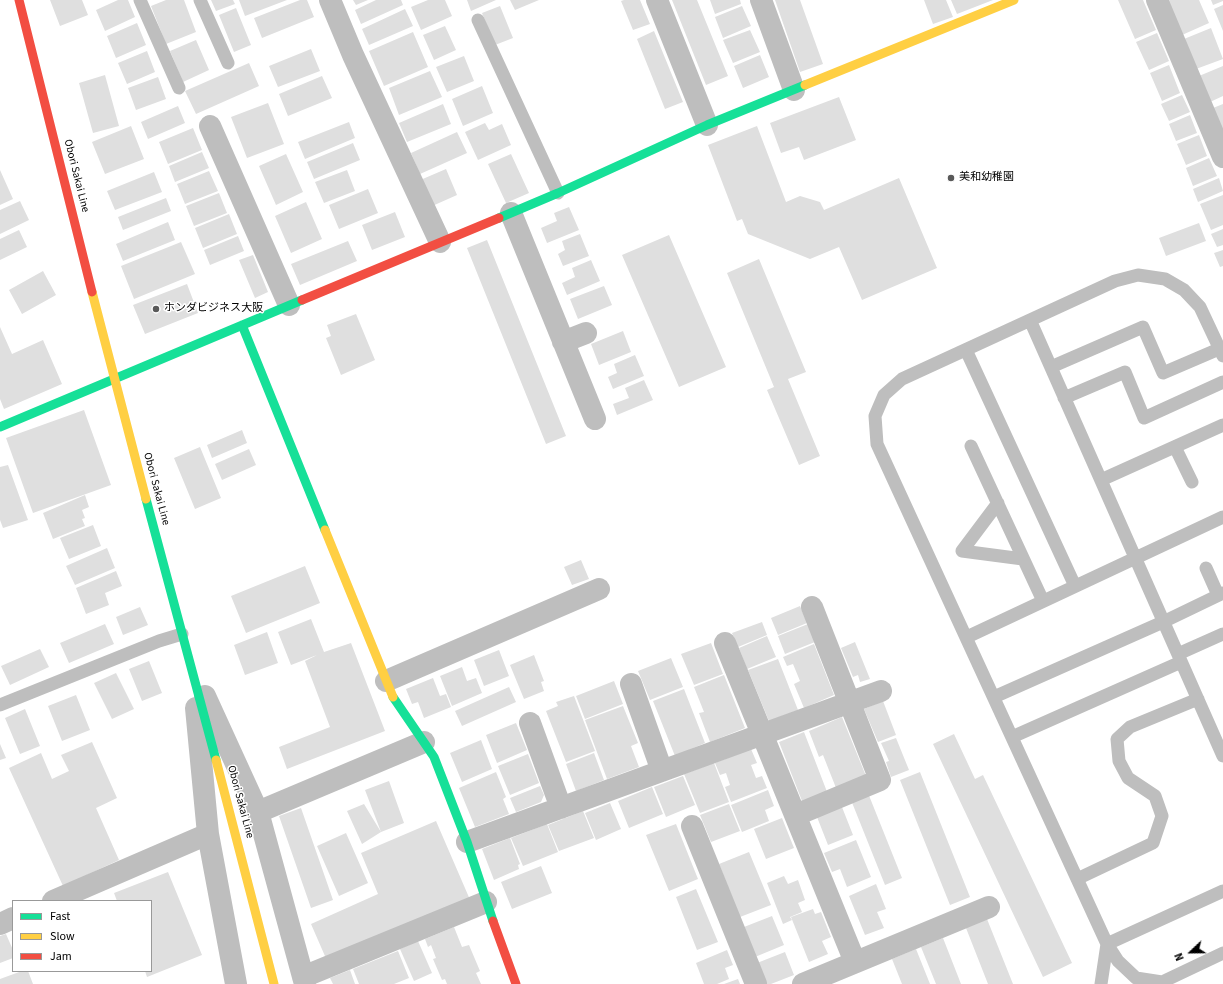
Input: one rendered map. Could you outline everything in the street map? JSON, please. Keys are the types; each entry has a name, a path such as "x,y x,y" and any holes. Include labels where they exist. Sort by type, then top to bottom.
{"street":[{"name":"Obori Sakai Line","path":"19,0 114,379 182,634 192,666 274,984"},
{"path":"330,0 353,55 440,242"},
{"path":"657,0 708,125"},
{"path":"761,0 794,90"},
{"path":"0,427 558,193 708,125 1014,0"},
{"path":"1157,0 1223,157"},
{"path":"210,126 289,305"},
{"path":"511,213 595,419"},
{"path":"242,325 386,681 394,699 434,757 466,842 516,984"},
{"path":"564,342 586,333"},
{"path":"386,681 599,589"},
{"path":"796,815 880,780 812,606"},
{"path":"725,643 855,962"},
{"path":"192,666 258,812 304,980 486,902"},
{"path":"192,666 208,834 236,984"},
{"path":"631,684 662,771"},
{"path":"466,842 881,691"},
{"path":"530,723 561,808"},
{"path":"258,812 424,742"},
{"path":"692,826 756,984"},
{"path":"55,900 208,834"},
{"path":"803,984 989,907"},
{"path":"0,924 12,918"}],"lane":[{"path":"140,0 178,88"},
{"path":"200,0 228,63"},
{"path":"478,20 558,193"},
{"path":"1051,367 1143,327 1163,373 1221,353 1200,307 1184,290 1165,279 1138,275 1115,281 902,380 884,395 875,416 877,444 1107,944 1118,962 1136,978 1162,983 1223,953"},
{"path":"1030,320 1223,756"},
{"path":"966,350 1075,586"},
{"path":"1064,398 1125,372 1144,418 1223,382"},
{"path":"1101,480 1223,425"},
{"path":"971,446 1043,601"},
{"path":"1175,447 1192,482"},
{"path":"998,503 962,552 1023,558"},
{"path":"967,637 1223,517"},
{"path":"994,698 1163,622 1221,594 1206,568"},
{"path":"0,705 159,641 182,634"},
{"path":"1012,737 1179,658 1223,634"},
{"path":"1077,879 1153,843 1162,816 1155,796 1128,778 1119,761 1117,739 1130,727 1198,699"},
{"path":"1107,944 1223,891"},
{"path":"1101,984 1107,944"}],"building":[{"path":"50,0 82,0 88,15 60,26"},
{"path":"118,0 128,0 135,17 105,31 96,10"},
{"path":"166,0 184,0 196,32 166,44 151,6"},
{"path":"211,0 233,0 235,4 216,11"},
{"path":"239,0 287,0 245,16"},
{"path":"300,0 307,0 314,17 262,38 254,18"},
{"path":"353,0 368,0 356,5"},
{"path":"376,0 401,0 403,5 361,24 355,10"},
{"path":"428,0 445,0 452,16 421,30 411,7"},
{"path":"467,0 496,0 471,11"},
{"path":"510,0 539,0 515,10"},
{"path":"640,0 650,24 633,30 621,1"},
{"path":"672,0 697,0 728,76 706,85"},
{"path":"710,0 740,0 741,4 715,14"},
{"path":"775,0 800,0 823,64 800,72"},
{"path":"924,0 946,0 953,17 933,24"},
{"path":"951,0 993,0 957,14"},
{"path":"1118,0 1143,0 1156,30 1135,39"},
{"path":"1199,0 1209,23 1182,35 1167,1"},
{"path":"1211,0 1223,0 1223,1 1213,5"},
{"path":"1223,5 1223,31 1214,9"},
{"path":"500,6 513,38 495,45 482,13"},
{"path":"742,6 751,26 723,38 715,17"},
{"path":"236,8 251,45 234,52 219,15"},
{"path":"405,9 413,26 369,45 362,29"},
{"path":"137,23 146,45 116,58 107,36"},
{"path":"445,26 456,50 434,60 423,35"},
{"path":"1211,28 1223,59 1196,69 1184,39"},
{"path":"750,30 760,52 733,63 723,40"},
{"path":"654,31 683,102 665,109 637,39"},
{"path":"413,32 428,67 384,86 369,51"},
{"path":"1157,33 1169,61 1149,70 1136,42"},
{"path":"196,40 209,70 183,82 170,51"},
{"path":"311,49 320,71 278,87 269,66"},
{"path":"147,51 155,72 127,84 118,63"},
{"path":"760,55 769,77 743,88 734,66"},
{"path":"464,56 474,81 447,92 436,67"},
{"path":"249,63 259,86 196,114 185,91"},
{"path":"1169,65 1180,93 1162,101 1150,73"},
{"path":"1223,66 1223,96 1210,102 1199,76"},
{"path":"430,71 442,97 399,115 389,88"},
{"path":"105,75 119,126 93,133 79,83"},
{"path":"322,76 332,98 288,116 279,94"},
{"path":"158,77 166,99 136,110 128,88"},
{"path":"482,86 493,113 463,126 452,99"},
{"path":"1182,95 1190,112 1169,121 1161,104"},
{"path":"839,97 856,140 804,160 799,147 781,153 770,123"},
{"path":"268,103 284,144 247,158 231,117"},
{"path":"443,104 451,124 407,142 399,123"},
{"path":"1223,104 1223,133 1213,108"},
{"path":"178,106 185,123 148,139 141,122"},
{"path":"1190,115 1197,133 1176,141 1169,124"},
{"path":"349,122 355,138 305,159 298,142"},
{"path":"485,123 489,130 502,124 511,145 478,160 465,132"},
{"path":"131,126 144,159 105,174 92,142"},
{"path":"757,126 786,202 800,196 820,202 824,210 899,178 937,268 862,300 839,247 810,259 748,234 742,219 737,221 708,145"},
{"path":"193,128 202,150 168,164 159,142"},
{"path":"457,132 467,153 420,174 411,153"},
{"path":"1199,135 1207,156 1186,165 1177,144"},
{"path":"353,143 360,160 314,179 307,162"},
{"path":"202,152 209,168 175,182 169,166"},
{"path":"286,154 303,192 276,205 259,166"},
{"path":"511,154 529,193 506,203 488,164"},
{"path":"1209,158 1217,176 1193,186 1186,168"},
{"path":"446,169 457,195 430,207 418,181"},
{"path":"0,170 13,199 0,205"},
{"path":"347,170 355,191 324,203 315,182"},
{"path":"209,171 218,191 185,204 177,184"},
{"path":"154,172 162,192 115,210 107,191"},
{"path":"1219,178 1223,191 1198,202 1193,189"},
{"path":"368,189 378,213 339,229 329,205"},
{"path":"219,193 227,213 194,226 186,206"},
{"path":"1223,195 1223,225 1211,230 1200,204"},
{"path":"166,198 171,211 123,230 118,217"},
{"path":"20,201 29,220 0,234 0,210"},
{"path":"306,202 322,239 291,253 275,216"},
{"path":"569,207 579,230 547,243 541,228 557,221 554,213"},
{"path":"395,212 405,237 372,250 362,225"},
{"path":"229,214 237,234 203,248 195,228"},
{"path":"168,222 175,240 123,261 116,244"},
{"path":"1199,223 1206,241 1166,256 1159,238"},
{"path":"1223,229 1223,245 1217,247 1211,234"},
{"path":"19,230 27,247 0,260 0,239"},
{"path":"580,234 589,256 563,266 558,254 565,250 562,241"},
{"path":"669,235 726,367 679,387 622,255"},
{"path":"238,236 244,251 210,265 204,250"},
{"path":"487,240 566,436 546,444 467,248"},
{"path":"348,241 357,261 300,285 291,264"},
{"path":"181,242 195,274 134,299 121,266"},
{"path":"1223,250 1223,266 1220,267 1214,253"},
{"path":"253,255 268,292 255,298 239,260"},
{"path":"759,259 806,372 788,379 820,456 799,465 767,390 774,387 727,273"},
{"path":"591,260 600,281 567,295 562,283 575,277 572,268"},
{"path":"43,271 56,295 22,314 9,290"},
{"path":"187,284 198,313 145,334 133,305"},
{"path":"604,286 612,305 578,319 570,299"},
{"path":"356,314 375,360 341,375 326,338 331,336 327,325"},
{"path":"0,327 12,354 43,340 62,384 4,409 0,399"},
{"path":"623,331 631,352 599,365 591,344"},
{"path":"635,355 644,376 613,389 608,377 617,373 614,364"},
{"path":"644,380 653,400 617,415 613,404 629,398 625,388"},
{"path":"84,410 111,485 33,513 6,438"},
{"path":"242,430 247,443 212,458 207,445"},
{"path":"200,447 221,498 195,509 174,458"},
{"path":"249,449 256,465 222,480 215,464"},
{"path":"8,465 28,520 3,528 0,520 0,467"},
{"path":"85,495 89,507 82,510 85,518 82,519 85,526 53,539 43,513"},
{"path":"93,525 101,546 69,559 60,538"},
{"path":"107,548 115,568 75,585 66,566"},
{"path":"581,560 589,579 572,585 564,567"},
{"path":"305,566 320,603 246,633 231,596"},
{"path":"116,571 122,586 105,593 109,605 86,614 76,588"},
{"path":"800,606 807,623 778,635 771,618"},
{"path":"140,607 148,625 123,635 116,617"},
{"path":"311,619 324,652 351,643 385,731 287,769 279,747 330,727 305,661 317,655 291,665 278,632"},
{"path":"762,622 767,635 738,647 732,633"},
{"path":"105,624 114,644 69,663 60,643"},
{"path":"808,624 815,642 785,654 778,636"},
{"path":"267,632 278,663 245,675 234,645"},
{"path":"767,636 776,657 747,669 739,648"},
{"path":"855,642 870,679 860,682 858,675 853,677 841,648"},
{"path":"711,643 723,674 694,685 681,654"},
{"path":"814,644 834,695 804,708 794,684 800,681 793,664 787,666 783,657"},
{"path":"40,649 49,667 10,685 1,666"},
{"path":"499,650 509,676 484,686 474,660"},
{"path":"534,655 544,681 541,682 544,691 524,699 510,665"},
{"path":"671,658 683,687 650,700 638,671"},
{"path":"778,659 798,710 769,721 748,670"},
{"path":"149,661 162,693 142,701 129,669"},
{"path":"462,667 467,681 476,678 482,693 452,706 440,676"},
{"path":"116,673 134,709 112,719 94,683"},
{"path":"724,675 745,728 710,742 699,713 704,712 694,687"},
{"path":"433,678 440,696 446,694 451,707 424,718 418,702 412,704 406,689"},
{"path":"614,681 623,704 585,719 576,696"},
{"path":"509,687 516,702 462,726 455,711"},
{"path":"684,689 705,743 675,756 653,701"},
{"path":"76,695 90,730 62,741 48,706"},
{"path":"574,696 595,751 566,762 546,711 558,706 556,702"},
{"path":"883,701 896,735 878,742 864,709"},
{"path":"623,706 638,743 631,746 639,767 607,779 585,720"},
{"path":"25,709 40,746 20,754 5,718"},
{"path":"842,717 868,781 838,793 823,755 819,757 809,731"},
{"path":"516,723 527,750 497,763 486,735"},
{"path":"804,732 829,797 804,806 779,742"},
{"path":"954,734 975,779 983,775 1072,963 1043,977 933,744"},
{"path":"896,738 909,770 891,777 886,762 889,761 881,743"},
{"path":"481,740 492,769 462,782 450,753"},
{"path":"92,742 117,798 96,808 119,860 63,886 9,768 41,753 52,779 69,771 61,755"},
{"path":"0,744 6,758 0,760"},
{"path":"751,749 757,763 751,765 756,778 762,776 767,788 731,802 725,787 730,785 726,773 720,775 715,763"},
{"path":"594,753 604,780 576,791 566,764"},
{"path":"528,754 539,783 510,795 498,766"},
{"path":"714,763 729,802 700,813 684,774"},
{"path":"496,772 506,797 503,799 509,814 475,827 459,788"},
{"path":"920,772 970,897 950,905 900,780"},
{"path":"683,776 695,805 666,817 654,787"},
{"path":"389,781 404,823 381,832 365,790"},
{"path":"540,786 544,795 541,802 516,812 510,798"},
{"path":"652,787 663,814 629,828 618,801"},
{"path":"866,788 902,878 885,885 849,795"},
{"path":"768,790 774,806 765,810 769,821 742,832 731,805"},
{"path":"840,802 853,835 828,845 817,817"},
{"path":"610,803 621,829 596,840 585,813"},
{"path":"364,804 381,832 362,844 347,811"},
{"path":"729,804 740,831 711,842 700,815"},
{"path":"301,808 333,900 311,908 279,816"},
{"path":"583,811 594,838 559,851 548,825"},
{"path":"782,818 794,848 766,859 754,829"},
{"path":"436,821 471,902 328,963 311,924 378,894 361,853"},
{"path":"547,824 558,852 523,866 511,838"},
{"path":"676,824 698,879 669,891 646,835"},
{"path":"346,833 368,883 339,896 317,846"},
{"path":"510,838 520,864 518,865 519,869 494,880 482,849"},
{"path":"856,840 871,877 847,887 840,869 832,872 824,853"},
{"path":"749,852 771,905 740,917 719,864"},
{"path":"541,866 552,893 512,909 501,882"},
{"path":"168,872 202,955 147,977 145,972 152,972 152,900 117,900 114,893"},
{"path":"784,876 788,884 798,880 805,900 798,903 802,912 790,917 792,920 783,924 767,883"},
{"path":"876,884 886,909 877,912 884,928 865,935 849,896"},
{"path":"696,889 718,942 697,950 676,897"},
{"path":"813,909 815,914 821,912 831,937 822,941 828,954 809,962 791,917"},
{"path":"772,916 784,945 755,957 744,927"},
{"path":"987,919 1013,984 988,984 966,928"},
{"path":"454,927 462,947 469,945 480,971 476,973 481,984 447,984 445,979 442,980 433,959 436,958 431,945 428,947 425,939"},
{"path":"6,934 12,948 12,958 0,963 0,936"},
{"path":"943,938 961,984 936,984 921,947"},
{"path":"418,941 432,973 414,981 400,949"},
{"path":"916,949 930,984 902,984 892,959"},
{"path":"727,950 733,965 725,968 729,979 717,984 704,984 696,963"},
{"path":"398,951 409,978 394,984 359,984 353,969"},
{"path":"785,952 794,975 771,984 766,984 757,963"},
{"path":"350,970 355,984 333,984 330,978"},
{"path":"19,972 28,972 33,984 0,984 0,979"},
{"path":"738,979 740,984 724,984"}],"traffic: fast":[{"path":"499,218 558,193 707,125 805,85"},
{"path":"0,427 302,300"},
{"path":"242,325 325,530"},
{"path":"146,499 216,760"},
{"path":"393,697 434,757 467,842 493,921"}],"traffic: slow":[{"path":"805,85 1014,0"},
{"path":"92,292 146,499"},
{"path":"325,530 393,697"},
{"path":"216,760 274,984"}],"traffic: jam":[{"path":"19,0 92,292"},
{"path":"302,300 499,218"},
{"path":"493,921 516,984"}],"place":[{"name":"美和幼稚園","path":"951,178"},
{"name":"ホンダビジネス大阪","path":"156,309"}]}
